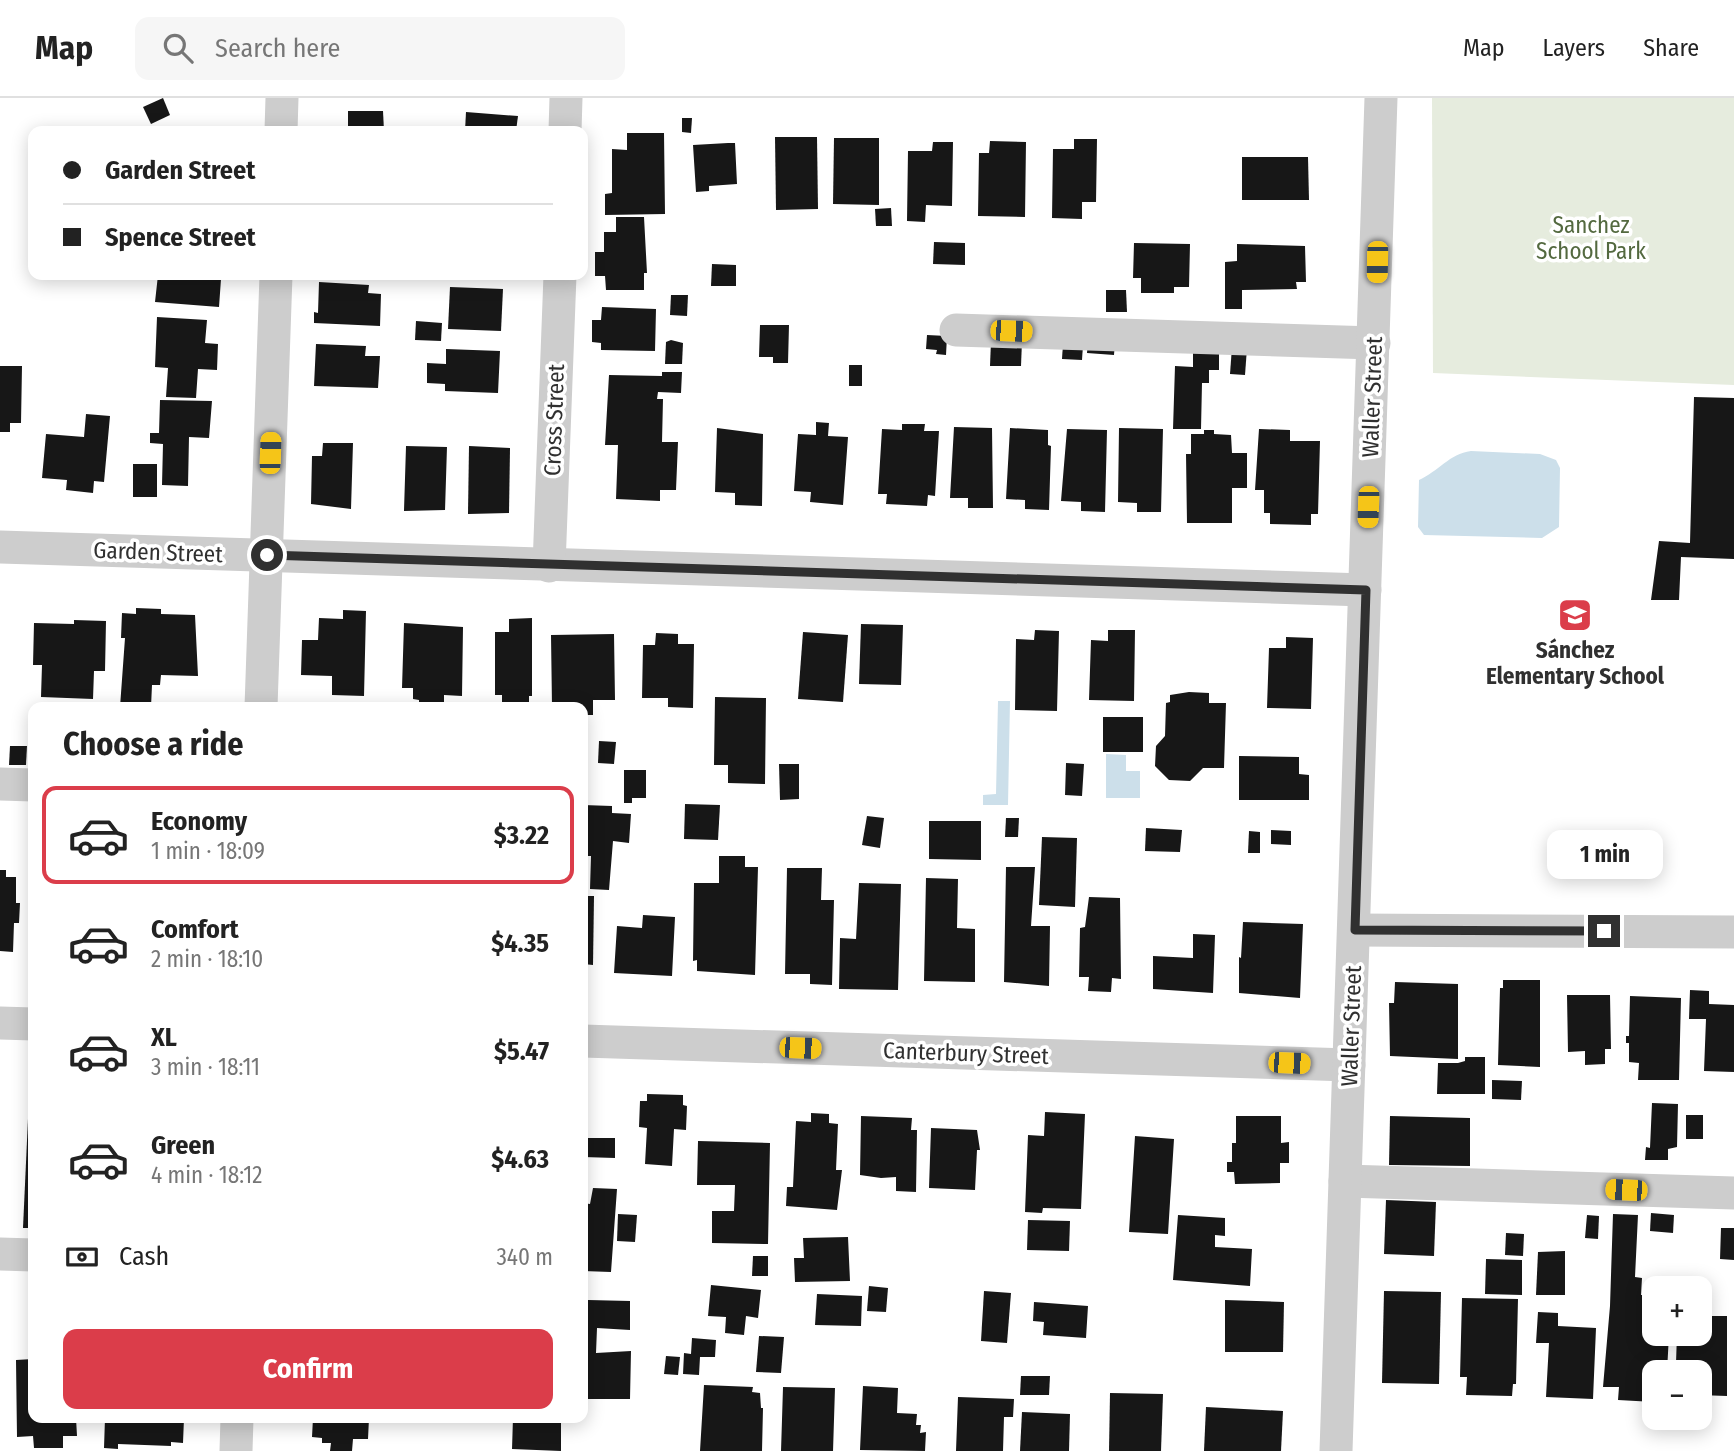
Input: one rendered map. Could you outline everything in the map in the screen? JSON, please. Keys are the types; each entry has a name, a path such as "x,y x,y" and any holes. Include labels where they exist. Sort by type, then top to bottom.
{"street":[{"path":"281,126 282,98"},
{"path":"565,126 566,98"},
{"name":"Waller Street","path":"1336,1451 1381,98"},
{"path":"261,702 276,280"},
{"name":"Cross Street","path":"549,566 560,280"},
{"path":"956,330 1374,344"},
{"name":"Garden Street","path":"0,547 1366,590"},
{"path":"0,784 28,785"},
{"path":"1355,930 1734,932"},
{"path":"0,1023 28,1024"},
{"name":"Canterbury Street","path":"588,1041 1349,1065"},
{"path":"1345,1181 1734,1193"},
{"path":"0,1254 28,1255"},
{"path":"236,1451 237,1423"}],"green space":[{"name":"Sanchez School Park","path":"1432,98 1734,98 1734,385 1433,373"}],"water":[{"path":"1471,451 1540,454 1556,460 1560,468 1559,527 1542,538 1424,535 1418,527 1419,480 1450,459"},
{"path":"998,701 1010,701 1008,805 983,805 983,795 996,794"},
{"path":"1106,754 1126,755 1126,771 1140,771 1140,798 1106,798"}],"building":[{"path":"163,98 170,115 151,124 143,107"},
{"path":"348,111 383,111 384,126 348,126"},
{"path":"466,112 518,116 517,126 465,126"},
{"path":"682,118 692,118 691,133 682,132"},
{"path":"627,133 664,133 665,214 605,215 605,194 612,193 612,149 627,150"},
{"path":"775,137 817,137 818,209 776,210"},
{"path":"834,138 879,138 879,205 833,204"},
{"path":"1074,139 1097,139 1096,202 1082,202 1082,219 1052,218 1053,149 1074,149"},
{"path":"990,141 1026,142 1025,217 978,216 979,153 989,153"},
{"path":"933,142 953,142 952,206 926,205 925,222 907,221 908,151 932,151"},
{"path":"735,143 737,184 709,186 709,191 696,192 693,145"},
{"path":"1242,157 1308,157 1309,200 1242,200"},
{"path":"891,208 892,226 876,226 875,209"},
{"path":"616,217 644,217 647,273 644,273 644,290 606,290 605,276 595,276 595,252 604,252 604,232 616,232"},
{"path":"934,242 965,243 965,265 933,264"},
{"path":"1134,243 1190,244 1189,287 1174,287 1174,293 1141,293 1141,278 1133,278"},
{"path":"1237,244 1305,246 1306,282 1296,282 1297,289 1242,290 1242,309 1225,309 1225,262 1237,261"},
{"path":"712,264 736,265 736,286 711,286"},
{"path":"157,280 221,280 219,307 155,302"},
{"path":"319,282 369,285 368,293 381,294 380,326 314,323 314,312 318,313"},
{"path":"450,287 503,289 501,331 448,329"},
{"path":"1106,290 1126,290 1127,312 1106,312"},
{"path":"671,295 688,295 687,316 670,315"},
{"path":"602,307 656,309 655,351 601,350 601,343 592,342 592,320 601,320"},
{"path":"157,317 207,320 205,343 218,344 217,370 198,369 196,398 166,397 168,368 155,367"},
{"path":"416,321 442,323 441,341 415,340"},
{"path":"760,325 789,325 788,363 773,363 773,357 759,357"},
{"path":"927,335 947,336 946,355 936,354 937,350 926,349"},
{"path":"671,340 683,343 682,364 665,364 666,342"},
{"path":"991,341 1022,341 1021,366 990,366"},
{"path":"1088,341 1115,342 1114,355 1087,353"},
{"path":"316,344 366,346 365,356 380,356 378,388 314,386"},
{"path":"1063,344 1083,345 1082,360 1062,359"},
{"path":"1232,347 1247,348 1245,375 1230,374"},
{"path":"446,349 500,351 498,393 445,391 445,384 427,383 427,363 446,364"},
{"path":"1193,351 1219,352 1219,370 1209,370 1209,383 1202,383 1201,429 1173,429 1175,366 1193,367"},
{"path":"849,365 862,365 862,386 849,386"},
{"path":"0,366 22,366 21,423 10,423 10,432 0,432"},
{"path":"662,372 682,372 681,393 658,392 657,399 663,399 662,442 678,442 676,490 660,490 660,501 616,499 618,445 605,445 609,375 662,376"},
{"path":"1694,397 1734,398 1734,559 1681,557 1679,600 1651,600 1659,541 1690,543"},
{"path":"160,400 212,401 209,438 189,437 188,486 162,485 163,444 150,443 150,433 159,433"},
{"path":"86,414 110,416 104,482 94,481 93,493 66,490 67,480 42,478 46,434 84,437"},
{"path":"816,422 829,423 828,436 848,437 843,505 810,502 811,492 794,491 798,434 816,435"},
{"path":"902,424 925,424 924,431 939,431 935,496 928,495 927,506 886,504 887,494 878,494 882,429 902,430"},
{"path":"954,427 992,428 993,508 968,508 968,498 950,498"},
{"path":"717,428 763,434 762,506 735,505 735,493 715,492"},
{"path":"1010,428 1048,430 1048,445 1051,446 1049,510 1025,509 1025,500 1006,499"},
{"path":"1119,428 1163,429 1161,512 1137,512 1137,503 1118,502"},
{"path":"1067,429 1107,430 1105,512 1081,511 1081,502 1061,501"},
{"path":"1259,429 1290,430 1290,441 1320,441 1318,514 1311,514 1311,525 1270,524 1270,513 1264,513 1264,490 1255,490"},
{"path":"1204,430 1214,430 1214,434 1231,435 1232,453 1247,453 1247,488 1232,488 1232,523 1187,523 1186,454 1191,454 1191,434 1204,434"},
{"path":"323,443 353,443 351,509 311,504 312,456 322,456"},
{"path":"406,446 447,447 445,510 404,511"},
{"path":"469,446 510,448 509,513 468,514"},
{"path":"133,464 157,464 157,497 133,497"},
{"path":"136,608 161,609 161,614 195,615 198,676 161,675 160,685 152,685 151,702 120,702 125,638 121,638 122,613 136,614"},
{"path":"343,610 366,611 364,696 332,695 332,676 301,675 302,640 318,640 319,618 343,619"},
{"path":"532,618 532,696 529,696 529,702 502,702 502,695 495,695 495,632 509,632 509,619"},
{"path":"74,620 106,621 105,671 94,671 93,699 41,697 42,665 33,665 34,623 74,624"},
{"path":"404,623 463,627 462,696 444,695 444,702 419,702 413,699 413,688 402,688"},
{"path":"861,624 903,625 901,685 859,684"},
{"path":"1035,630 1059,631 1057,711 1015,710 1016,639 1034,640"},
{"path":"1108,630 1135,630 1134,701 1089,700 1091,640 1108,641"},
{"path":"803,632 848,635 843,702 798,699"},
{"path":"656,633 678,634 678,644 694,644 693,708 668,707 668,698 642,698 643,645 655,645"},
{"path":"614,634 615,700 593,700 593,715 588,715 588,702 552,702 551,635"},
{"path":"1286,637 1313,638 1311,709 1267,708 1269,648 1286,648"},
{"path":"1209,693 1209,703 1226,703 1224,768 1203,768 1190,781 1169,780 1155,766 1156,746 1165,736 1166,703 1170,702 1170,695"},
{"path":"715,697 766,698 765,784 728,783 728,765 714,765"},
{"path":"1103,717 1143,717 1143,752 1103,752"},
{"path":"599,741 616,742 614,764 598,763"},
{"path":"10,746 27,746 26,765 9,765"},
{"path":"1239,756 1299,757 1299,774 1309,775 1309,800 1239,800"},
{"path":"1066,763 1084,764 1082,796 1065,795"},
{"path":"779,764 799,764 799,799 780,800"},
{"path":"624,770 646,770 646,798 632,798 632,803 624,803"},
{"path":"685,804 720,805 718,840 684,839"},
{"path":"588,805 612,806 612,813 631,814 629,843 613,841 609,890 590,889 591,856 588,856"},
{"path":"867,816 884,818 880,848 862,845"},
{"path":"1006,818 1019,818 1018,837 1005,837"},
{"path":"929,821 981,821 981,860 929,859"},
{"path":"1146,828 1182,830 1180,852 1145,851"},
{"path":"1271,830 1291,831 1291,845 1271,844"},
{"path":"1249,831 1260,832 1260,853 1248,853"},
{"path":"1042,837 1077,838 1075,907 1039,905"},
{"path":"719,856 745,856 745,867 758,867 755,975 697,971 697,960 693,961 694,883 719,883"},
{"path":"1006,867 1035,867 1031,926 1050,926 1049,986 1004,982"},
{"path":"787,868 822,868 821,900 834,900 832,985 810,984 810,974 785,974"},
{"path":"0,870 6,870 6,877 16,877 16,903 20,903 19,923 14,923 13,952 0,951"},
{"path":"926,878 958,879 957,928 975,929 975,982 924,981"},
{"path":"859,883 901,884 898,990 839,989 840,938 856,939"},
{"path":"588,896 594,896 593,965 588,964"},
{"path":"1089,897 1120,898 1121,979 1112,978 1111,992 1088,991 1089,977 1079,977 1080,928 1085,927"},
{"path":"643,915 675,917 672,976 614,973 617,926 642,928"},
{"path":"1243,922 1303,924 1300,998 1239,993"},
{"path":"1193,934 1215,935 1213,993 1153,989 1153,956 1193,958"},
{"path":"1503,980 1540,980 1540,1067 1498,1065 1500,988 1503,988"},
{"path":"1395,982 1458,984 1458,1059 1390,1056 1389,1003 1394,1003"},
{"path":"1690,990 1709,991 1709,1004 1734,1005 1734,1072 1704,1071 1706,1019 1689,1019"},
{"path":"1567,995 1610,995 1611,1049 1605,1049 1605,1064 1585,1065 1585,1051 1568,1052"},
{"path":"1630,996 1681,998 1679,1080 1638,1080 1639,1063 1629,1062 1629,1043 1626,1043 1626,1036 1629,1036"},
{"path":"1465,1057 1485,1057 1485,1094 1437,1094 1438,1063 1458,1063 1465,1061"},
{"path":"1492,1080 1522,1081 1521,1100 1492,1099"},
{"path":"647,1094 683,1095 683,1105 687,1106 686,1130 674,1129 672,1166 645,1164 647,1128 639,1127 640,1101 647,1101"},
{"path":"1652,1103 1678,1104 1677,1147 1668,1149 1668,1160 1645,1160 1646,1147 1650,1148"},
{"path":"1045,1112 1085,1114 1081,1209 1043,1208 1042,1213 1025,1212 1028,1135 1044,1136"},
{"path":"811,1113 829,1114 829,1123 838,1124 836,1170 842,1170 837,1210 786,1206 787,1187 793,1187 796,1121 811,1122"},
{"path":"1686,1115 1703,1115 1703,1139 1686,1139"},
{"path":"861,1116 912,1118 911,1130 917,1130 916,1192 896,1191 896,1177 860,1175"},
{"path":"1236,1116 1281,1116 1281,1143 1289,1142 1289,1163 1280,1163 1280,1183 1235,1184 1234,1172 1227,1172 1227,1162 1232,1162 1232,1143 1236,1143"},
{"path":"1390,1116 1470,1118 1470,1166 1389,1165"},
{"path":"28,1119 28,1228 23,1228"},
{"path":"931,1128 977,1130 980,1150 977,1150 975,1190 929,1188"},
{"path":"1135,1136 1174,1139 1168,1234 1129,1232"},
{"path":"588,1138 615,1138 615,1158 588,1157"},
{"path":"698,1141 770,1143 768,1244 712,1243 712,1211 734,1211 735,1185 697,1185"},
{"path":"593,1188 617,1189 611,1272 588,1271"},
{"path":"1386,1200 1436,1202 1434,1256 1384,1254"},
{"path":"1651,1213 1674,1215 1673,1233 1650,1231"},
{"path":"618,1214 637,1215 635,1242 617,1241"},
{"path":"1613,1214 1638,1215 1635,1277 1642,1278 1642,1346 1668,1346 1668,1360 1642,1360 1642,1401 1618,1400 1619,1387 1603,1387 1610,1306"},
{"path":"1178,1215 1225,1218 1225,1236 1215,1235 1215,1247 1252,1249 1250,1286 1173,1280"},
{"path":"1587,1215 1599,1216 1598,1239 1585,1238"},
{"path":"1028,1220 1070,1221 1069,1251 1027,1250"},
{"path":"1721,1228 1734,1228 1734,1260 1720,1259"},
{"path":"1506,1233 1524,1234 1523,1256 1505,1255"},
{"path":"848,1237 850,1281 795,1282 794,1258 804,1258 803,1238"},
{"path":"1565,1251 1565,1295 1536,1295 1538,1252"},
{"path":"753,1256 768,1256 768,1276 752,1276"},
{"path":"1486,1259 1522,1260 1522,1295 1485,1294"},
{"path":"711,1285 761,1290 758,1318 746,1316 744,1335 725,1333 726,1317 708,1316"},
{"path":"869,1286 888,1288 886,1312 867,1311"},
{"path":"984,1291 1011,1293 1007,1343 981,1341"},
{"path":"1384,1291 1441,1292 1439,1384 1382,1383"},
{"path":"817,1294 862,1296 861,1326 815,1325"},
{"path":"1462,1298 1518,1299 1516,1384 1513,1384 1512,1396 1466,1395 1467,1377 1460,1377"},
{"path":"588,1300 630,1301 630,1330 597,1328 596,1353 631,1351 630,1399 588,1399"},
{"path":"1225,1300 1284,1302 1283,1352 1225,1352"},
{"path":"1034,1302 1088,1306 1086,1338 1043,1335 1044,1322 1033,1321"},
{"path":"1538,1312 1558,1313 1558,1326 1596,1328 1593,1399 1546,1397 1549,1343 1536,1343"},
{"path":"1712,1316 1727,1316 1727,1396 1712,1395 1712,1360 1676,1360 1677,1346 1712,1346"},
{"path":"759,1336 784,1337 781,1373 756,1372"},
{"path":"692,1338 716,1340 715,1357 700,1357 699,1375 683,1374 684,1353 691,1354"},
{"path":"666,1356 680,1357 678,1375 664,1374"},
{"path":"28,1359 28,1423 76,1423 77,1436 63,1436 63,1448 34,1448 33,1436 17,1437 16,1360"},
{"path":"1021,1376 1050,1376 1049,1395 1020,1395"},
{"path":"704,1385 753,1387 752,1392 760,1393 763,1408 762,1451 700,1451"},
{"path":"863,1386 898,1388 897,1413 917,1414 916,1425 921,1425 920,1433 926,1432 925,1451 860,1450"},
{"path":"783,1387 835,1388 833,1451 781,1451"},
{"path":"1110,1393 1163,1394 1161,1451 1109,1451"},
{"path":"958,1397 1014,1399 1013,1417 1004,1417 1003,1451 956,1451"},
{"path":"1206,1407 1283,1411 1281,1451 1204,1451"},
{"path":"1022,1412 1070,1414 1069,1451 1020,1451"},
{"path":"105,1423 184,1423 183,1443 171,1442 171,1446 118,1444 118,1449 104,1448"},
{"path":"313,1423 369,1423 368,1439 353,1439 352,1451 330,1451 331,1443 322,1443 322,1438 312,1437"},
{"path":"513,1423 561,1423 561,1451 512,1449"}],"place":[{"name":"Sánchez Elementary School","path":"1575,615"}],"route":[{"path":"267,555 576,567 1366,590 1355,930 1604,931"}]}
